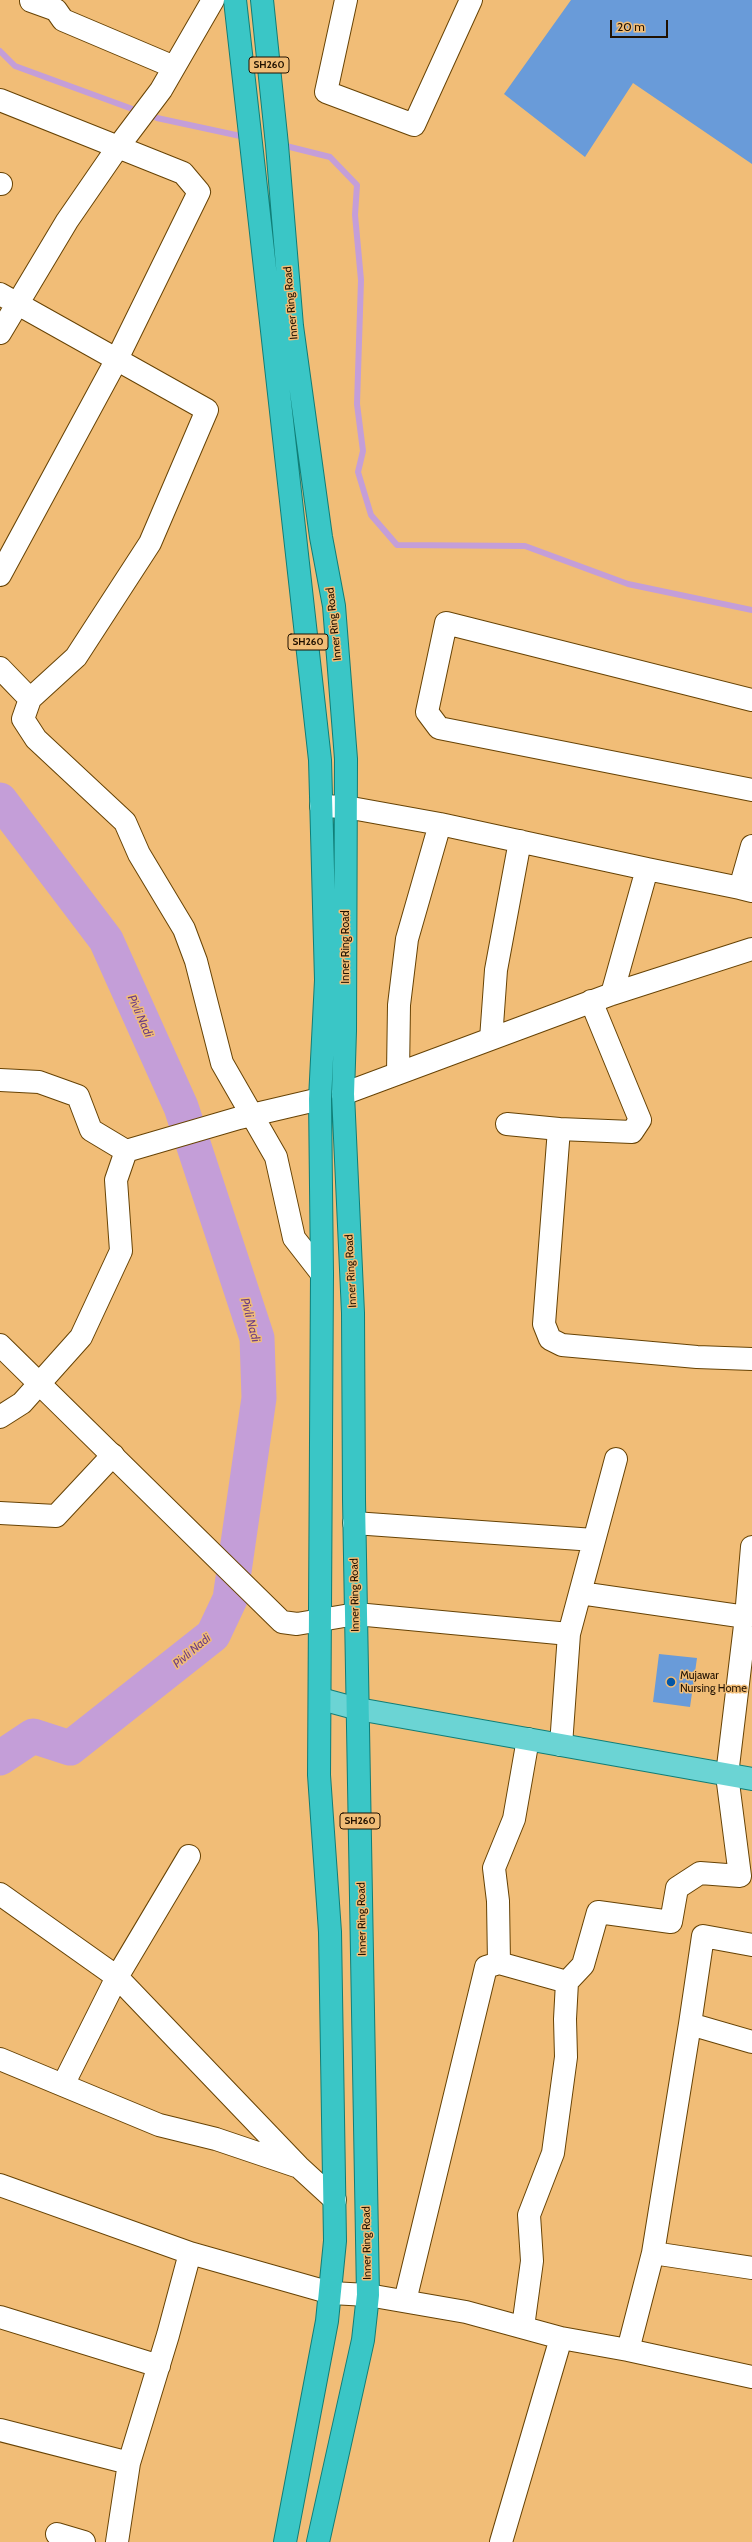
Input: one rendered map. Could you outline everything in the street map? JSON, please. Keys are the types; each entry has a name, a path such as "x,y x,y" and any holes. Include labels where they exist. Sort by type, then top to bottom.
{"highway":[{"name":"Inner Ring Road","path":"235,0 255,188 306,622 320,760 326,980 320,1100 322,1274 321,1699 319,1775 330,1932 336,2240 331,2293 284,2542"},
{"name":"Inner Ring Road","path":"262,0 277,138 292,326 321,537 334,606 346,759 345,1031 343,1094 352,1313 354,1522 368,2295 362,2340 318,2542"}],"main road":[{"path":"321,1699 358,1709 752,1779"}],"street":[{"path":"0,333 10,299 161,90 213,0"},
{"path":"346,0 326,92 414,125 471,0"},
{"path":"31,1 57,5 63,20 174,67"},
{"path":"0,100 182,173 199,192 117,359 0,575"},
{"path":"10,299 207,410 150,543 76,657 30,699 23,719 36,739 125,822 139,854 184,929 196,961 222,1063 246,1116 276,1157 294,1238 322,1274"},
{"path":"752,700 446,623 427,712 439,728 752,790"},
{"path":"0,668 30,699"},
{"path":"321,806 346,807 440,824 746,890 752,846"},
{"path":"398,1073 399,1005 407,939 440,824"},
{"path":"491,1039 496,970 520,841"},
{"path":"612,994 647,869"},
{"path":"343,1094 591,1001 752,949"},
{"path":"507,1124 559,1129 632,1132 640,1120 591,1001"},
{"path":"0,1080 39,1082 78,1096 92,1130 126,1151 246,1116 320,1100"},
{"path":"559,1129 544,1324 550,1339 562,1346 697,1357 752,1359"},
{"path":"0,1417 22,1403 81,1337 120,1251 116,1180 126,1151"},
{"path":"0,1345 113,1455 153,1497 282,1622 297,1624 321,1618 356,1614 569,1634"},
{"path":"0,1513 56,1516 113,1455"},
{"path":"561,1745 569,1634 616,1459"},
{"path":"354,1522 594,1540"},
{"path":"671,1922 677,1888 700,1873 740,1876 727,1775 746,1673 746,1616 752,1560"},
{"path":"580,1593 746,1616"},
{"path":"499,1963 498,1901 494,1868 514,1819 528,1739"},
{"path":"63,2085 117,1977 189,1856"},
{"path":"0,1894 117,1977 299,2167 335,2200"},
{"path":"523,2327 532,2261 529,2215 553,2153 566,2057 566,1982 583,1965 598,1912 671,1922 703,1936 752,1944"},
{"path":"628,2350 653,2253 703,1936"},
{"path":"404,2301 486,1967 499,1963 566,1982"},
{"path":"690,2024 752,2042"},
{"path":"0,2060 160,2125 216,2139 299,2167"},
{"path":"0,2185 190,2253 331,2293 368,2295 466,2312 561,2338 628,2350 752,2377"},
{"path":"117,2542 129,2463 159,2366 190,2253"},
{"path":"653,2253 752,2268"},
{"path":"0,2317 159,2366"},
{"path":"501,2542 561,2338"},
{"path":"0,2430 129,2463"}],"building":[{"path":"571,0 752,0 752,164 633,83 585,157 504,94"},
{"path":"659,1654 697,1658 690,1707 653,1702"}],"waterway":[{"path":"0,51 15,66 157,118 245,137"},
{"path":"282,145 330,157 357,185 355,215 361,280 357,404 363,451 358,472 371,515 397,545 525,546 628,584 752,610"},
{"name":"Pivli Nadi","path":"0,800 106,940 181,1107 257,1338 259,1398 230,1599 213,1635 70,1748 33,1736 0,1758"}],"place":[{"name":"Mujawar Nursing Home","path":"671,1682"}]}
